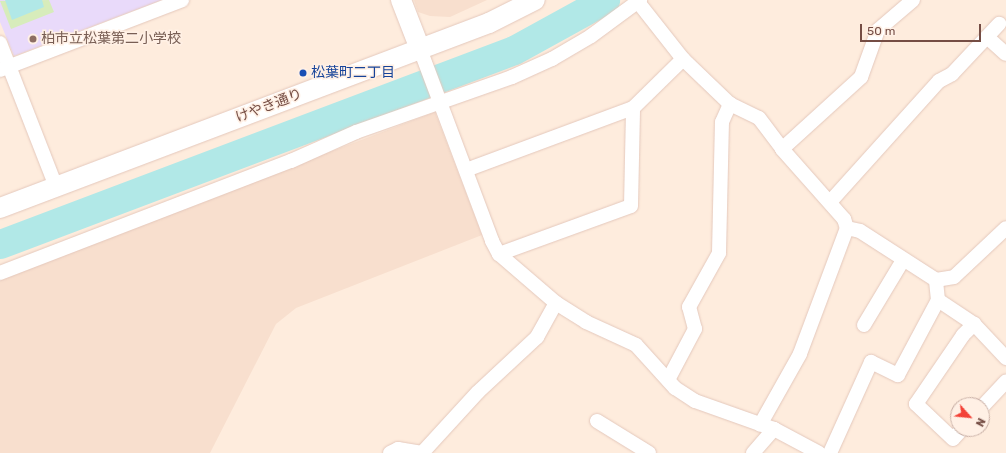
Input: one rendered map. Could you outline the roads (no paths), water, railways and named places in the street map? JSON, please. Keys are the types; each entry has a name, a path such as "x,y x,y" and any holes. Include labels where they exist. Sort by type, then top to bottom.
{"street":[{"path":"5,69 182,0"},
{"path":"401,0 499,254 556,303 586,322 636,345 675,388 695,401 774,429 819,453"},
{"name":"けやき通り","path":"0,208 423,57 536,0"},
{"path":"782,149 861,77 878,30 913,0"},
{"path":"0,273 439,97 512,77 552,59 591,36 639,1 683,59 730,104 759,118 782,149 844,218 847,228 800,354 760,425"},
{"path":"830,202 939,81 952,74 999,24"},
{"path":"987,36 1006,54"},
{"path":"0,43 5,69 56,187"},
{"path":"466,170 633,108 683,59"},
{"path":"668,380 695,329 689,307 720,253 722,122 730,104"},
{"path":"499,254 631,206 633,108"},
{"path":"847,228 860,231 902,260 936,280 954,277 1006,228"},
{"path":"864,325 902,260"},
{"path":"830,453 871,362 898,375 938,300 936,280"},
{"path":"938,300 974,324 1006,358"},
{"path":"390,453 398,449 424,453 478,392 537,337 556,303"},
{"path":"950,436 916,404 963,335 974,324"},
{"path":"990,398 1006,381"},
{"path":"597,421 650,453"},
{"path":"753,453 774,429"}],"water":[{"path":"5,0 42,0 44,7 12,20"}],"waterway":[{"path":"0,244 514,50 605,0"}],"place":[{"name":"柏市立松葉第二小学校","path":"33,39"},
{"name":"松葉町二丁目","path":"303,73"}]}
